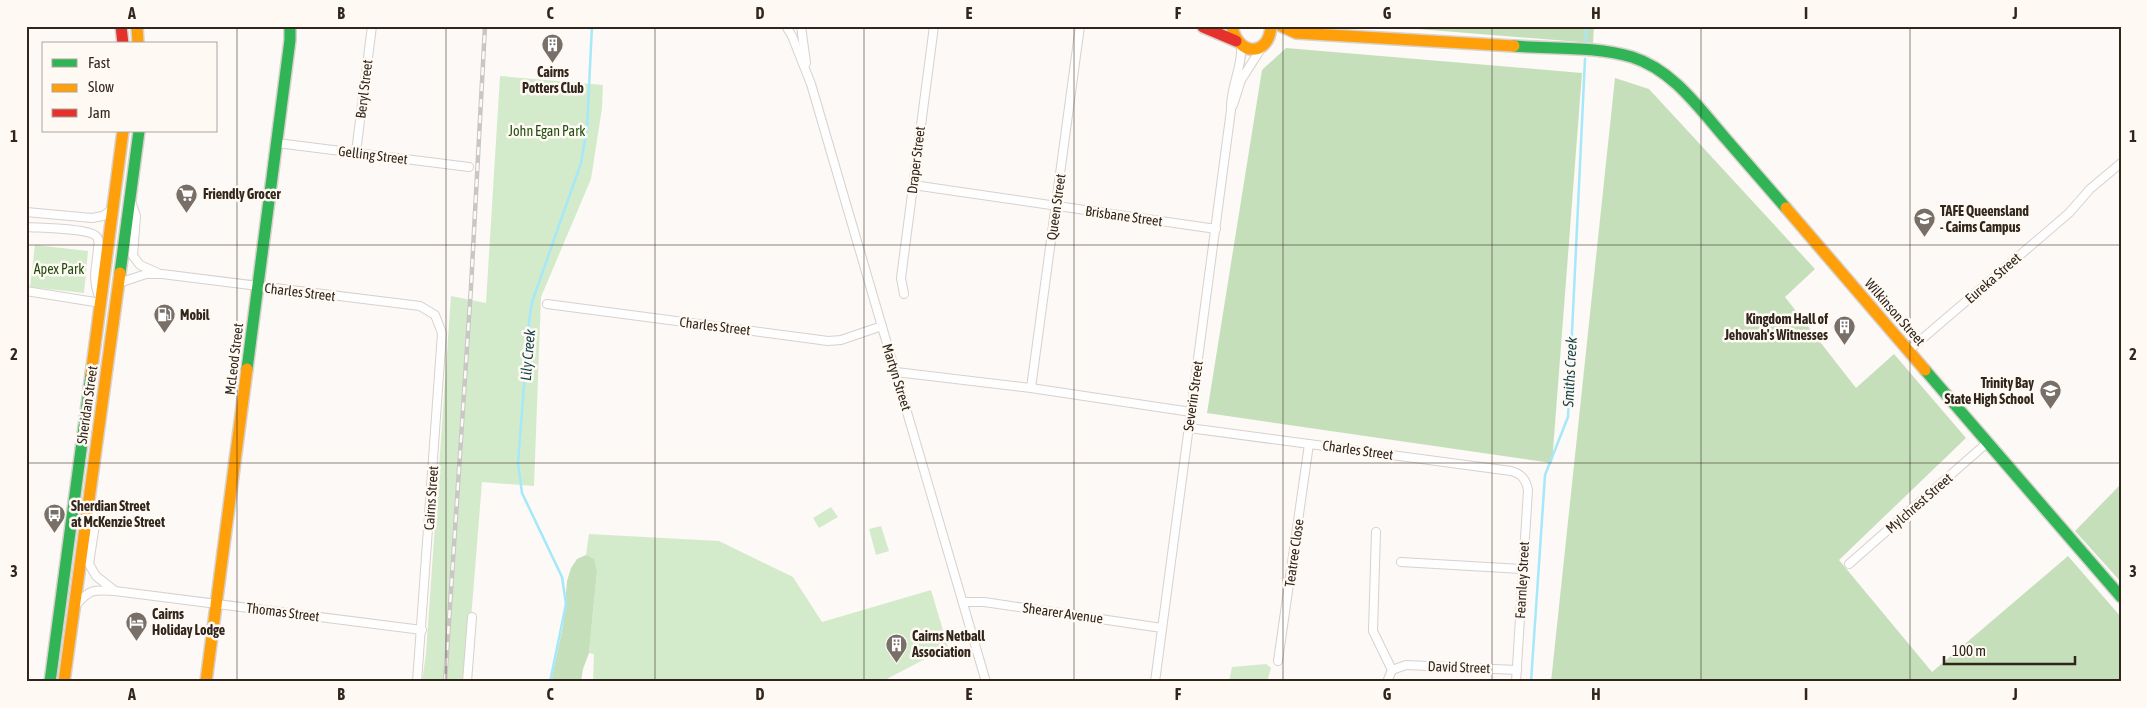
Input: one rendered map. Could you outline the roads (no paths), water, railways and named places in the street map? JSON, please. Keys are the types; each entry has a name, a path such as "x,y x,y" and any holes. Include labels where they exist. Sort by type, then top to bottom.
{"main road":[{"path":"121,26 123,42"},
{"path":"137,26 138,42"},
{"name":"McLeod Street","path":"206,682 277,143 290,40 290,26"},
{"name":"McLeod Street","path":"290,40 295,26"},
{"path":"1193,26 1204,26 1249,50 1296,33"},
{"path":"1232,26 1232,32 1238,44"},
{"path":"1265,45 1270,36 1271,26"},
{"path":"1281,26 1296,33"},
{"name":"Wilkinson Street","path":"1296,33 1605,52 1638,58 1660,69 1686,92 2121,597"},
{"name":"Sheridan Street","path":"50,682 123,132"},
{"name":"Sheridan Street","path":"64,682 139,132"}],"street":[{"name":"Beryl Street","path":"356,152 372,26"},
{"name":"Martyn Street","path":"786,26 807,72 986,682"},
{"name":"Martyn Street","path":"801,26 807,72"},
{"name":"Draper Street","path":"904,294 900,278 934,26"},
{"name":"Queen Street","path":"1031,388 1080,26"},
{"name":"Severin Street","path":"1231,110 1230,97 1241,59 1238,44"},
{"name":"Severin Street","path":"1155,682 1231,110 1241,80 1265,45"},
{"name":"Gelling Street","path":"277,143 470,167"},
{"name":"Eureka Street","path":"1908,351 2070,211 2090,189 2121,163"},
{"name":"Brisbane Street","path":"913,185 1216,229"},
{"name":"Charles Street","path":"130,198 136,216 133,256 140,265 162,274"},
{"path":"26,212 98,218 114,208"},
{"path":"74,230 75,217"},
{"path":"26,227 85,231 98,239 94,279 101,303 26,291"},
{"name":"Charles Street","path":"119,283 136,276 162,274 420,306 435,315"},
{"name":"Charles Street","path":"546,304 828,341 841,340 882,326"},
{"name":"Cairns Street","path":"417,682 442,333 435,315"},
{"path":"896,372 1031,388 1191,412"},
{"name":"Charles Street","path":"1189,428 1511,471 1520,474 1524,478"},
{"name":"Mylchrest Street","path":"1849,564 1988,442"},
{"name":"Teatree Close","path":"1278,661 1309,444"},
{"name":"Fearnley Street","path":"1516,682 1528,490 1524,478"},
{"path":"90,493 95,524 89,564 96,576 115,591"},
{"path":"1376,532 1373,631 1392,670 1387,682"},
{"path":"1401,562 1522,570"},
{"name":"Thomas Street","path":"74,607 89,592 94,590 115,591 422,630"},
{"name":"Shearer Avenue","path":"963,602 984,602 1162,628"},
{"path":"467,682 472,617"},
{"name":"David Street","path":"1392,670 1400,666 1517,670"}],"waterway":[{"name":"Lily Creek","path":"550,682 566,604 562,577 522,493 518,463 532,302 581,163 587,128 592,26"},
{"name":"Smiths Creek","path":"1586,26 1586,43"},
{"name":"Smiths Creek","path":"1531,682 1545,475 1568,417 1585,59"}],"railway":[{"path":"445,682 471,287 485,26"}],"place":[{"name":"Cairns Potters Club","path":"553,63"},
{"name":"Friendly Grocer","path":"187,213"},
{"name":"TAFE Queensland - Cairns Campus","path":"1924,238"},
{"name":"Mobil","path":"164,334"},
{"name":"Kingdom Hall of Jehovah's Witnesses","path":"1844,346"},
{"name":"Trinity Bay State High School","path":"2050,410"},
{"name":"Sherdian Street at McKenzie Street","path":"55,533"},
{"name":"Cairns Holiday Lodge","path":"136,641"},
{"name":"Cairns Netball Association","path":"896,663"}],"park label":[{"name":"John Egan Park","path":"547,131"},
{"name":"Apex Park","path":"59,269"}]}
